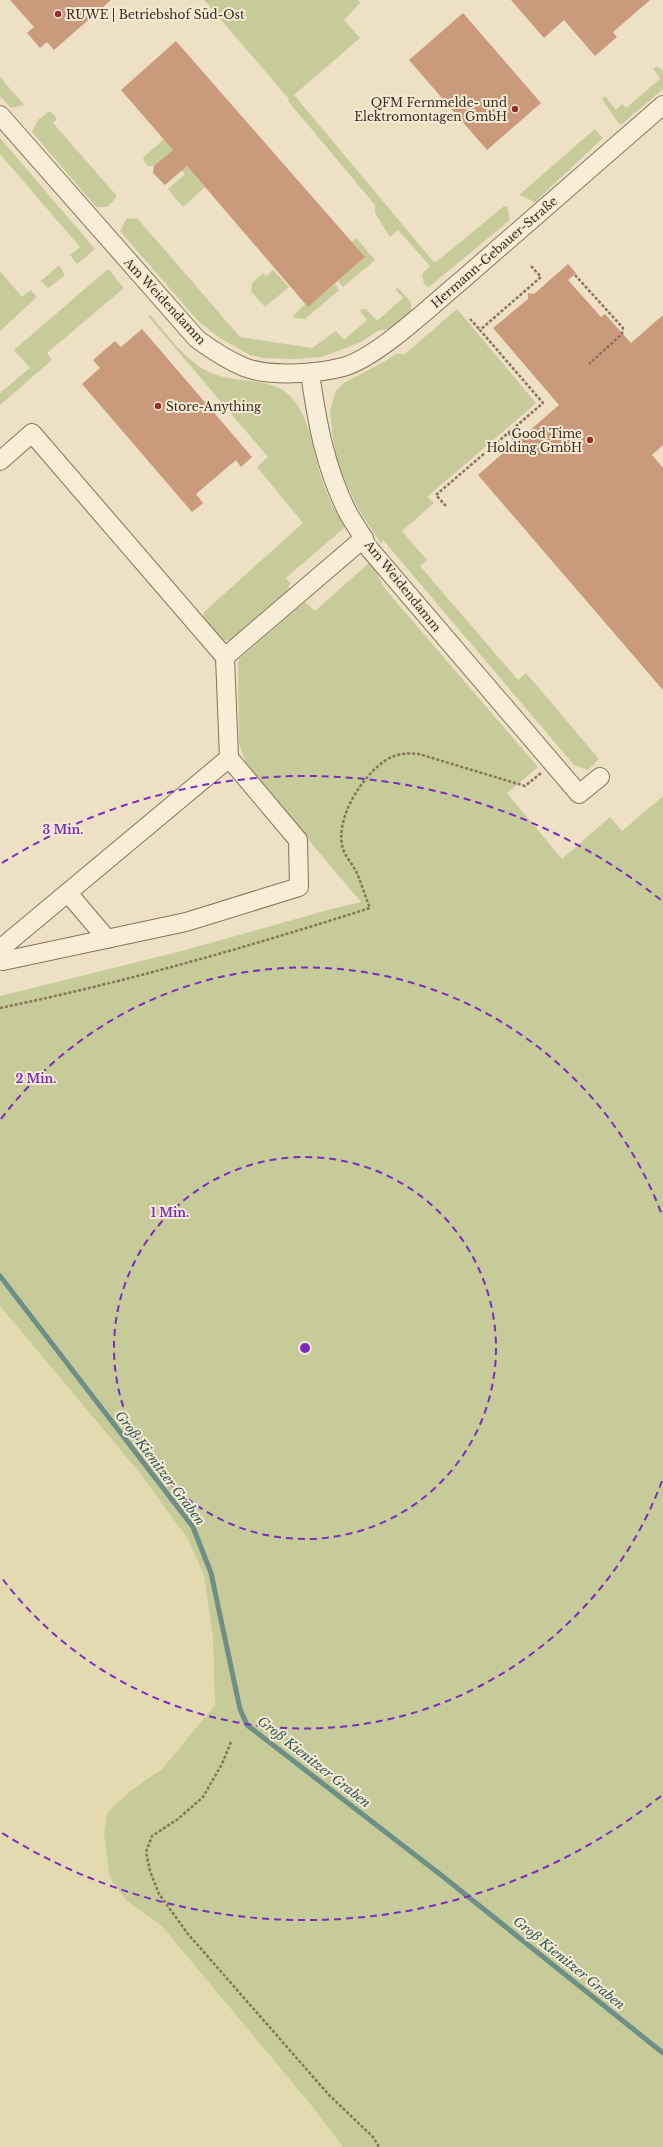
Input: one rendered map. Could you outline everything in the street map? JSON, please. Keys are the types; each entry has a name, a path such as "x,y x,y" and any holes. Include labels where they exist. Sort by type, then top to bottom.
{"street":[{"name":"Hermann-Gebauer-Straße","path":"310,373 344,367 368,356 427,310 663,105"},
{"name":"Am Weidendamm","path":"0,114 197,339 218,354 246,367 279,373 310,373 318,433 331,472 347,512 364,538 367,546 579,794 600,777"},
{"path":"0,461 32,433 225,657 229,758 298,840 299,887 186,922 4,960 0,959"},
{"path":"225,657 364,538"},
{"path":"0,949 229,758"},
{"path":"68,893 107,939"}],"path":[{"path":"480,330 541,277 531,266"},
{"path":"575,275 623,328 622,334 589,364"},
{"path":"446,506 436,495 543,403 470,319"},
{"path":"509,433 517,443"},
{"path":"0,1008 87,990 200,960 370,908 356,871 344,849 342,830 347,809 356,792 387,759 404,753 419,754 525,786"},
{"path":"231,1742 222,1764 203,1797 178,1819 152,1836 146,1852 150,1871 159,1894 188,1934 329,2094 373,2137 380,2147"}],"shaded area":[{"path":"0,1306 139,1472 188,1539 204,1576 213,1638 215,1705 163,1768 129,1792 108,1856 109,1873 127,1901 161,1925 311,2105 343,2147 0,2147"}],"green space":[{"path":"204,0 358,0 360,3 344,20 360,38 294,95 433,261 436,262 503,207 507,206 510,220 429,287 424,284 422,274 430,266 398,230 390,237 375,213 375,205 288,101 289,99"},
{"path":"657,67 663,71 663,89 622,124 619,124 602,99 605,96 616,110 622,104 626,108 660,79 653,68"},
{"path":"0,77 24,105 11,108 0,96"},
{"path":"50,111 57,119 53,123 116,195 115,199 107,207 96,207 32,132 38,120"},
{"path":"595,129 603,138 535,202 519,195"},
{"path":"0,138 95,249 77,264 70,255 80,247 0,154"},
{"path":"164,139 173,150 154,166 148,166 143,160 144,157"},
{"path":"187,166 205,187 183,207 168,189 185,174 182,170"},
{"path":"127,218 138,219 240,337 312,348 336,331 344,340 367,320 359,310 366,309 377,321 403,298 396,290 397,287 411,302 411,312 389,329 378,331 359,343 322,357 295,359 262,358 250,355 220,338 199,322 120,231"},
{"path":"356,238 375,260 343,287 338,281 362,260 363,255 352,242"},
{"path":"59,265 65,275 48,288 41,281"},
{"path":"108,269 124,288 47,353 52,360 0,405 0,393 30,368 14,350"},
{"path":"273,270 289,287 265,307 251,291 252,283 263,273 266,276"},
{"path":"0,271 22,297 31,290 37,297 0,331"},
{"path":"335,284 339,290 305,319 294,318 293,316 305,304 310,305"},
{"path":"457,309 536,403 427,497 434,503 402,531 427,560 420,566 518,680 526,673 599,759 588,770 574,765 383,540 381,544 359,510 338,466 330,410 336,391 344,383 387,360 395,354 405,354"},
{"path":"150,315 185,355 202,368 221,376 272,385 289,395 303,414 311,437 325,489 332,505 345,527 286,578 291,584 288,586 290,589 231,640 218,641 202,621 204,612 303,523 257,467 268,457 148,316"},
{"path":"370,562 386,590 538,767 507,793 562,859 610,817 622,831 663,796 663,2147 343,2147 311,2105 161,1925 127,1901 113,1883 109,1873 104,1833 107,1813 129,1792 163,1768 215,1705 213,1638 204,1576 188,1539 139,1472 0,1306 0,996 178,952 361,902 247,767 239,743 238,664 239,659 305,602 315,611"}],"building":[{"name":"RUWE | Betriebshof Süd-Ost","path":"10,0 111,0 54,50 47,42 40,48 27,33 34,27"},
{"path":"511,0 650,0 613,32 617,37 595,56 564,20 544,38"},
{"path":"463,13 541,103 487,150 409,60"},
{"path":"176,41 365,257 308,307 187,166 165,185 153,173 154,166 173,150 121,90"},
{"name":"Good Time Holding GmbH","path":"568,264 576,273 568,280 601,317 605,314 631,343 663,315 663,445 652,455 663,468 663,690 478,475 517,441 517,437 522,437 559,405 493,328 528,299 528,293 534,294"},
{"path":"142,329 252,457 241,467 236,460 196,494 203,503 192,512 82,384 100,368 93,360 115,341 121,347"}],"waterway":[{"name":"Groß Kienitzer Graben","path":"0,1276 193,1527 211,1573 240,1709 247,1725 441,1875 663,2053"}],"place":[{"name":"RUWE | Betriebshof Süd-Ost","path":"58,14"},
{"name":"QFM Fernmelde- und Elektromontagen GmbH","path":"515,109"},
{"name":"Store-Anything","path":"158,406"},
{"name":"Good Time Holding GmbH","path":"590,440"}]}
